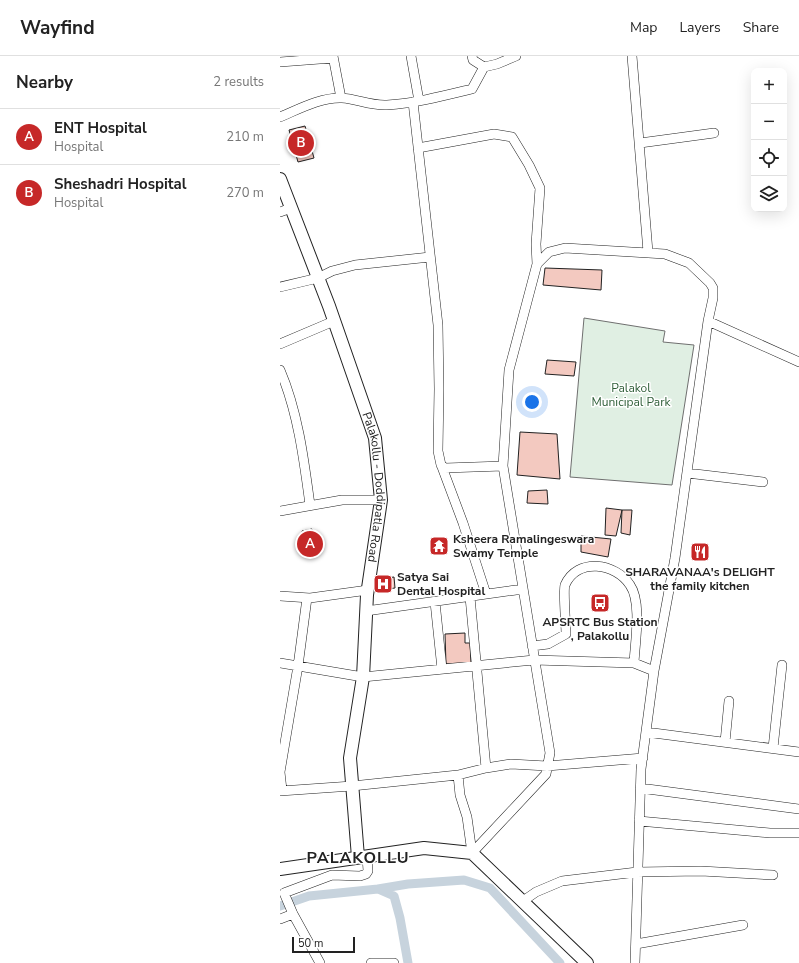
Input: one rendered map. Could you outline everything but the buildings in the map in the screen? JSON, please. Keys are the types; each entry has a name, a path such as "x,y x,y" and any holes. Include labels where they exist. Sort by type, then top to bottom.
{"main road":[{"name":"Palakollu - Doddipatla Road","path":"280,179 286,210 318,278 375,438 381,500 368,590 363,677 350,758 352,786 363,857"},
{"path":"280,869 424,848 472,853 587,963"}],"street":[{"path":"410,56 416,102 418,148 438,325 438,451 442,467 463,523 486,594"},
{"path":"472,56 473,60 484,67 497,64 512,57"},
{"path":"632,56 648,252"},
{"path":"280,62 297,58 333,57 341,98"},
{"path":"280,117 315,102 341,98 368,104 386,105 416,102 472,89 484,67"},
{"path":"640,143 714,133"},
{"path":"418,148 494,134 512,137 529,165 540,188 536,244 537,264 509,370 503,466 550,753 546,774 472,853"},
{"path":"537,264 549,252 565,248 665,254 689,263 710,283 713,288 713,298 708,321 675,558 654,671 646,732 640,788 635,963"},
{"path":"280,287 318,278 332,271 355,265 430,257"},
{"path":"280,344 334,321"},
{"path":"708,321 799,362"},
{"path":"280,370 287,386 296,425 305,467 310,505"},
{"path":"442,467 503,466"},
{"path":"687,473 763,482"},
{"path":"280,511 342,500 381,500"},
{"path":"532,646 548,644 566,634 565,585 577,570 598,566 617,571 631,585 636,605 634,663"},
{"path":"366,611 523,589"},
{"path":"280,596 307,598 368,590"},
{"path":"470,597 475,666 486,768"},
{"path":"307,598 298,666 280,772 281,790 352,786 458,775 511,764 547,766 643,758"},
{"path":"434,602 442,669"},
{"path":"280,663 363,677 534,660 634,663 654,671"},
{"path":"774,748 782,665"},
{"path":"725,742 729,701"},
{"path":"646,732 799,752"},
{"path":"458,775 460,795 467,817 472,853"},
{"path":"640,788 799,809"},
{"path":"639,821 770,833 799,832"},
{"path":"320,963 292,914 284,893 332,874 360,876 366,874 368,871 363,857"},
{"path":"523,901 536,892 562,881 638,872 701,871 774,875"},
{"path":"280,919 292,914"},
{"path":"636,944 744,925"},
{"path":"371,963 394,963"}],"green space":[{"name":"Palakol Municipal Park","path":"584,318 665,331 663,342 694,345 672,485 570,477"}],"waterway":[{"path":"378,889 408,884 464,880 490,888 560,963"},
{"path":"280,906 309,896 378,889 394,896 400,918 408,963"}],"place":[{"name":"Sheshadri Hospital","path":"301,143"},
{"name":"ENT Hospital","path":"310,544"},
{"name":"Ksheera Ramalingeswara Swamy Temple","path":"439,546"},
{"name":"SHARAVANAA's DELIGHT the family kitchen","path":"700,552"},
{"name":"Satya Sai Dental Hospital","path":"383,584"},
{"name":"APSRTC Bus Station , Palakollu","path":"600,603"}],"district":[{"name":"PALAKOLLU","path":"358,858"}]}
